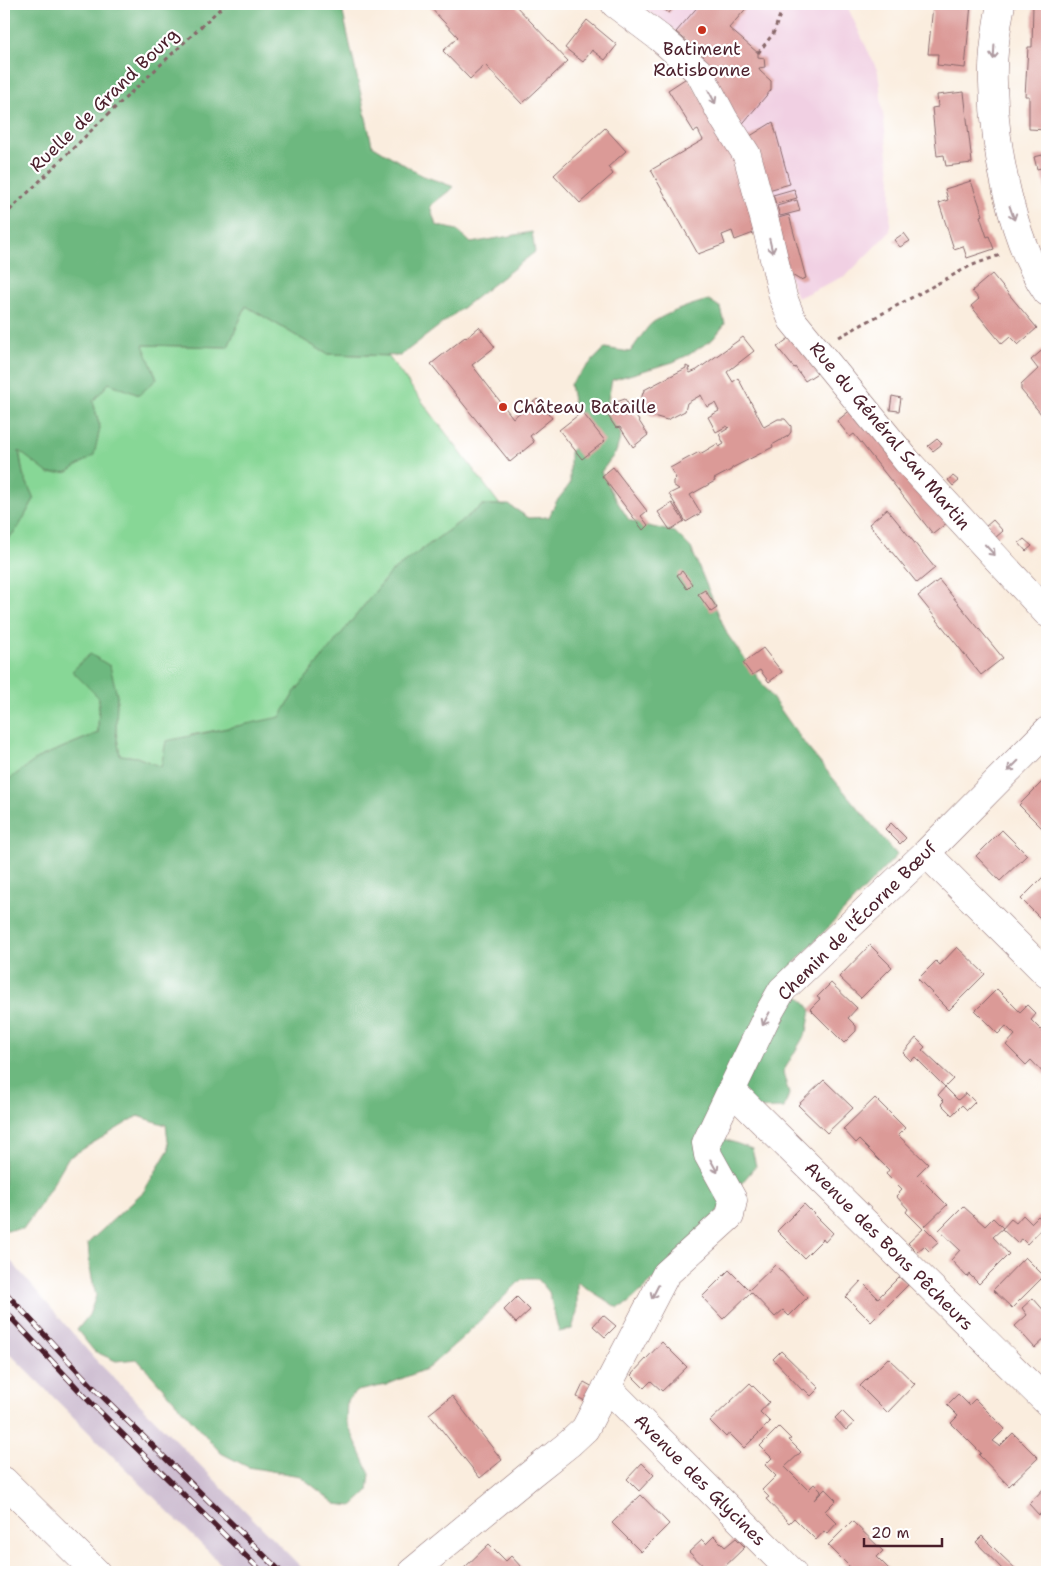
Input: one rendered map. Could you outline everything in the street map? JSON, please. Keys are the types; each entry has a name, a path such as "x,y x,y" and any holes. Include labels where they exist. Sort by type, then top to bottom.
{"street":[{"name":"Rue du Général San Martin","path":"615,4 660,38 699,72 724,119 747,155 783,297 792,320 907,462 1047,613"},
{"path":"1001,4 995,35 992,83 998,141 1009,203 1024,246 1047,292"},
{"name":"Chemin de l'Écorne Bœuf","path":"412,1572 585,1429 666,1274 730,1216 733,1200 708,1155 706,1143 766,1018 782,990 926,853 1047,731"},
{"path":"926,853 1047,974"},
{"name":"Avenue des Bons Pêcheurs","path":"731,1090 1047,1402"},
{"name":"Avenue des Glycines","path":"606,1388 792,1572"},
{"path":"4,1481 96,1572"}],"path":[{"name":"Ruelle de Grand Bourg","path":"4,216 100,121 225,4"},
{"path":"758,53 773,34 784,4"},
{"path":"816,349 970,266 1024,246"}],"shaded area":[{"path":"638,4 846,4 878,72 891,181 890,231 847,275 797,298 728,111 703,55 668,25"},
{"path":"4,1253 93,1357 306,1572 229,1572 4,1348"}],"green space":[{"path":"4,4 341,4 372,145 421,175 454,187 430,206 436,225 457,230 471,243 532,232 535,252 400,356 327,354 246,306 228,347 143,345 157,379 139,395 109,383 93,401 100,428 94,455 68,472 49,474 19,451 23,474 34,499 18,528 4,543"},
{"path":"709,300 721,308 725,324 713,339 690,354 673,362 612,380 607,404 621,435 616,452 601,472 629,520 675,532 691,548 727,634 807,747 897,855 782,976 811,1010 807,1031 783,1072 789,1094 784,1108 719,1110 715,1130 727,1140 752,1149 756,1166 680,1256 628,1303 618,1308 577,1282 577,1312 572,1329 559,1332 549,1292 538,1279 522,1279 463,1337 428,1368 386,1385 357,1391 347,1400 346,1420 370,1474 368,1491 352,1506 336,1504 300,1476 248,1467 221,1453 137,1359 116,1361 94,1351 77,1330 89,1315 96,1296 90,1269 88,1243 144,1191 169,1149 166,1125 138,1116 68,1158 41,1204 23,1229 6,1230 4,1227 4,783 40,757 98,733 99,698 72,671 90,654 110,666 117,695 116,732 120,755 137,757 161,767 166,741 280,717 294,693 390,573 483,505 509,505 529,518 549,517 556,502 570,484 570,452 593,427 574,406 570,384 605,348 630,352 653,322 677,310"},
{"path":"246,306 327,354 388,356 500,505 483,505 390,573 294,693 280,718 191,735 161,767 137,757 120,755 116,732 117,695 72,671 99,698 98,733 40,757 4,783 4,543 18,528 34,499 23,474 19,450 100,428 93,401 109,383 139,395 142,345 228,347"}],"building":[{"path":"427,4 514,4 568,61 522,104 485,65 470,79 443,51 458,37"},
{"path":"656,4 676,4 669,13"},
{"path":"700,4 750,4 729,28 758,53 758,57 764,58 765,67 759,68 771,81 771,90 739,128 728,111 703,55 676,32"},
{"path":"943,4 971,4 965,68 937,65 938,54 928,54 933,6 943,7"},
{"path":"1033,4 1047,4 1047,130 1029,129 1029,96 1025,96 1028,47 1032,47"},
{"path":"587,20 617,45 605,60 592,50 583,62 565,48"},
{"path":"688,77 736,157 759,231 735,240 732,231 722,235 725,244 698,254 651,170 703,140 698,130 694,132 668,90"},
{"path":"964,92 972,163 946,166 944,155 937,156 932,108 938,107 937,95"},
{"path":"773,122 790,184 768,190 747,138"},
{"path":"605,128 626,151 608,167 613,174 580,203 554,175"},
{"path":"1047,154 1046,193 1041,168 1037,169 1034,157"},
{"path":"971,181 983,215 980,216 987,237 989,236 994,249 967,258 963,246 954,249 939,203 948,200 945,189"},
{"path":"794,189 797,198 776,204 773,195"},
{"path":"797,200 800,211 780,216 777,206"},
{"path":"789,215 806,278 800,280 787,272 775,219"},
{"path":"904,233 910,241 900,247 894,240"},
{"path":"992,274 1037,328 1018,345 1010,337 1002,344 971,306 979,299 972,291"},
{"path":"479,327 495,347 472,365 513,418 537,399 552,418 530,436 534,442 510,462 431,364"},
{"path":"792,336 822,370 805,381 777,347"},
{"path":"743,337 754,351 727,372 733,382 738,378 764,427 778,419 785,419 791,426 791,432 788,436 772,445 773,447 732,468 714,479 715,481 690,495 701,513 686,522 669,494 679,489 673,485 673,481 676,478 670,468 717,444 719,447 724,444 719,434 729,428 727,426 716,432 708,417 719,411 715,403 707,407 701,395 687,403 685,411 667,420 650,415 641,399 644,390 686,368 686,366 690,368 688,369 690,373 697,370"},
{"path":"1047,346 1047,421 1021,390 1021,385 1038,369 1031,360"},
{"path":"892,396 901,398 899,411 890,410"},
{"path":"625,399 648,435 633,447 620,427 616,428 602,407"},
{"path":"853,408 948,522 933,534 854,434 850,437 837,421"},
{"path":"582,412 605,441 582,459 559,430"},
{"path":"937,439 942,444 933,451 928,446"},
{"path":"613,467 647,511 641,516 648,525 643,530 602,476"},
{"path":"953,476 959,481 953,486 948,480"},
{"path":"672,503 684,521 670,530 658,512"},
{"path":"887,509 935,568 917,583 869,524"},
{"path":"993,520 1003,531 995,538 985,527"},
{"path":"1024,539 1032,546 1026,551 1019,543"},
{"path":"682,571 692,584 687,589 677,575"},
{"path":"939,580 1003,658 981,675 918,596"},
{"path":"705,590 717,608 711,612 698,594"},
{"path":"763,648 782,672 769,682 760,670 752,675 743,663"},
{"path":"1047,777 1047,826 1044,830 1019,805"},
{"path":"891,823 906,838 900,844 885,829"},
{"path":"1002,830 1027,855 1000,881 976,856"},
{"path":"1046,874 1047,876 1047,925 1021,899"},
{"path":"870,945 892,967 861,998 839,977"},
{"path":"957,947 985,974 949,1010 918,979 936,961 940,965"},
{"path":"831,983 857,1008 848,1018 856,1026 856,1031 844,1043 810,1009 820,999 817,997"},
{"path":"997,989 1020,1012 1027,1005 1036,1014 1031,1020 1047,1036 1047,1077 1031,1060 1026,1065 1006,1045 1015,1035 1006,1026 998,1034 975,1011"},
{"path":"916,1038 925,1047 922,1050 953,1079 945,1087 915,1057 911,1061 903,1053"},
{"path":"824,1080 853,1108 827,1133 798,1105"},
{"path":"945,1087 958,1100 966,1093 975,1102 967,1110 962,1105 952,1115 941,1104 944,1101 938,1095"},
{"path":"875,1098 905,1128 898,1135 928,1164 917,1175 947,1205 924,1227 939,1242 929,1251 924,1246 917,1252 908,1243 923,1229 906,1212 908,1209 896,1196 902,1190 886,1174 889,1170 859,1140 856,1143 843,1129"},
{"path":"804,1204 833,1233 825,1242 823,1239 804,1258 777,1231"},
{"path":"963,1206 985,1226 993,1218 1003,1228 993,1237 1009,1254 979,1284 969,1274 967,1277 951,1260 960,1250 939,1230"},
{"path":"1023,1215 1031,1223 1038,1216 1045,1222 1047,1220 1047,1223 1027,1244 1022,1239 1017,1243 1002,1229 1011,1219 1016,1223"},
{"path":"1025,1257 1044,1276 1012,1308 993,1290"},
{"path":"775,1265 807,1298 789,1316 783,1310 775,1317 751,1292 723,1319 702,1297 729,1270 749,1290"},
{"path":"899,1277 908,1285 871,1322 846,1297 861,1281 878,1298"},
{"path":"517,1297 530,1310 516,1323 504,1310"},
{"path":"1033,1298 1047,1312 1047,1337 1035,1348 1015,1326 1027,1315 1022,1308"},
{"path":"603,1315 616,1326 605,1337 593,1326"},
{"path":"662,1342 687,1367 662,1391 651,1381 644,1388 631,1375"},
{"path":"781,1351 819,1388 811,1396 804,1389 802,1390 773,1359"},
{"path":"888,1358 915,1384 887,1413 860,1386"},
{"path":"584,1382 593,1387 585,1401 577,1397"},
{"path":"750,1383 769,1402 760,1412 770,1422 744,1448 729,1433 726,1437 710,1421"},
{"path":"958,1394 969,1405 975,1399 1005,1429 993,1441 1000,1446 1013,1433 1038,1458 1009,1486 979,1455 981,1453 951,1423 958,1416 947,1405"},
{"path":"452,1396 502,1460 480,1478 429,1414"},
{"path":"842,1411 854,1423 846,1430 835,1418"},
{"path":"779,1427 801,1452 785,1467 808,1490 814,1484 821,1491 814,1500 825,1489 836,1500 825,1511 837,1523 827,1534 824,1531 816,1540 794,1518 789,1523 766,1499 769,1497 762,1490 776,1476 765,1465 772,1458 760,1446"},
{"path":"642,1463 654,1475 639,1491 627,1479"},
{"path":"1047,1485 1047,1507 1039,1515 1029,1504"},
{"path":"641,1495 669,1524 641,1552 612,1523"},
{"path":"852,1521 883,1551 877,1557 892,1572 855,1572 828,1545"},
{"path":"714,1536 725,1547 736,1538 745,1547 719,1572 710,1572 689,1552 702,1540 706,1544"},
{"path":"982,1536 1019,1572 1005,1572 976,1542"},
{"path":"489,1544 506,1561 511,1556 523,1569 520,1572 464,1572 462,1570"}],"railway":[{"path":"4,1291 93,1387 281,1572"},
{"path":"4,1310 91,1403 262,1572"}],"place":[{"name":"Batiment Ratisbonne","path":"702,30"},
{"name":"Château Bataille","path":"503,407"}]}
